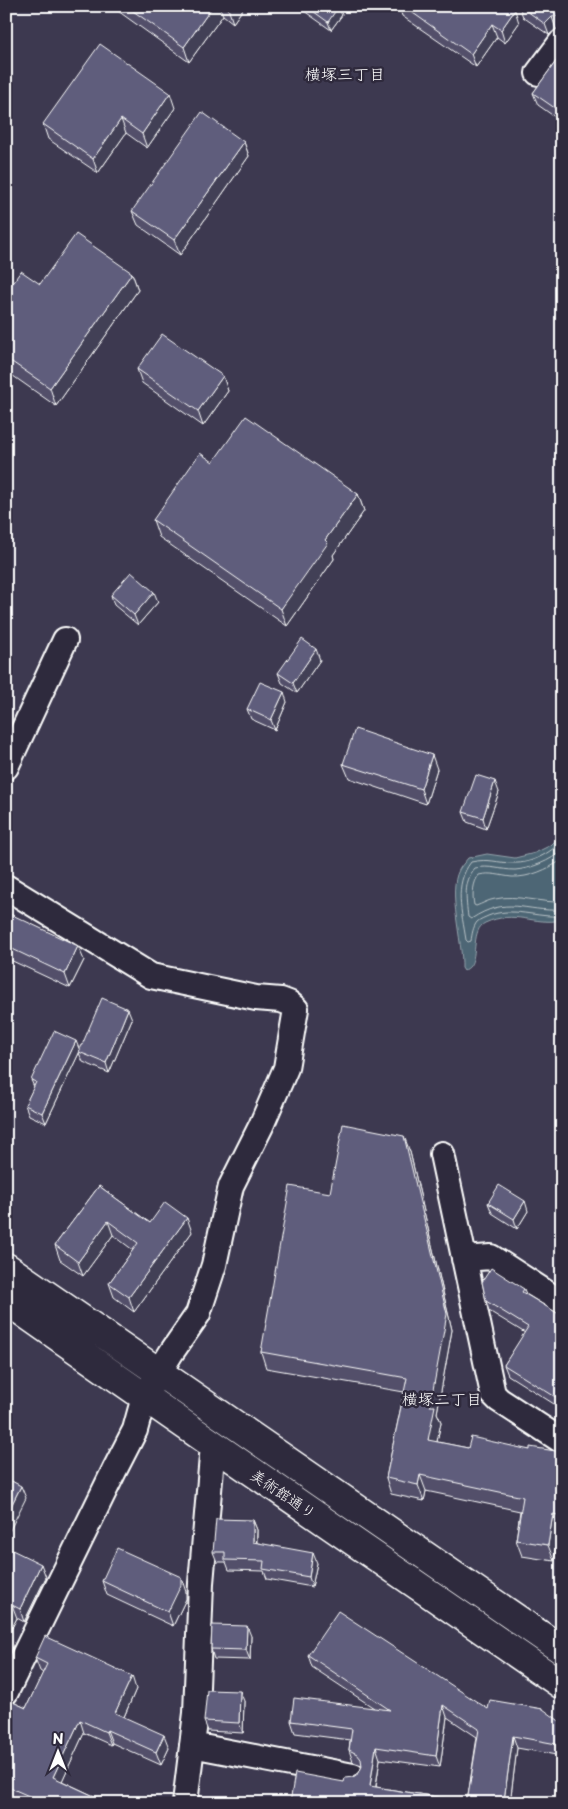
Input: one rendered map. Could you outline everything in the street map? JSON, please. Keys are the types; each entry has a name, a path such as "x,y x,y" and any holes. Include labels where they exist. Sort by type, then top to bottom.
{"street":[{"path":"538,73 562,41"},
{"path":"6,767 65,640"},
{"path":"6,887 151,976 256,998 280,1000 290,1003 296,1009 286,1068 261,1126 231,1186 214,1265 198,1314 144,1397 135,1430 6,1692"},
{"path":"442,1154 493,1394 498,1400 562,1441"},
{"path":"464,1259 491,1257 562,1303"},
{"name":"美術館通り","path":"6,1267 562,1650"},
{"name":"美術館通り","path":"6,1300 562,1685"},
{"path":"185,1803 196,1713 201,1583 213,1445"},
{"path":"192,1745 353,1776"}],"water":[{"path":"562,834 562,920 542,921 506,917 485,923 478,931 474,956 470,967 464,971 462,968 455,904 456,879 461,867 468,858 487,854 515,858 535,853 551,845"}],"building":[{"path":"126,6 213,6 184,47"},
{"path":"306,6 339,6 328,22"},
{"path":"403,6 452,6 456,9 459,6 509,6 515,10 501,30 492,24 471,54"},
{"path":"520,6 552,6 562,13 562,17 552,17 545,24"},
{"path":"100,44 170,93 142,134 121,119 93,159 43,124"},
{"path":"562,53 562,113 533,93"},
{"path":"202,112 244,142 174,240 132,211"},
{"path":"76,234 132,273 50,388 6,358 6,292 21,271 40,284"},
{"path":"162,334 223,376 198,411 137,369"},
{"path":"246,416 358,494 325,540 328,543 281,609 153,520 200,453 213,462"},
{"path":"131,572 154,592 134,615 111,595"},
{"path":"302,639 316,649 293,683 278,673"},
{"path":"260,682 284,692 271,720 247,709"},
{"path":"355,729 432,755 421,789 343,764"},
{"path":"476,775 495,781 483,818 463,812"},
{"path":"6,912 78,946 65,974 6,946"},
{"path":"102,998 128,1009 106,1063 79,1052"},
{"path":"54,1031 76,1041 42,1113 25,1105 36,1082 31,1080"},
{"path":"343,1124 404,1136 447,1314 430,1406 435,1406 428,1440 468,1448 471,1437 530,1450 530,1447 562,1452 558,1480 562,1481 562,1516 553,1514 548,1545 516,1540 523,1497 420,1475 418,1485 386,1478 407,1378 261,1352 290,1186 330,1193"},
{"path":"499,1185 525,1201 514,1219 488,1203"},
{"path":"99,1186 150,1223 165,1202 187,1218 129,1297 109,1283 138,1243 108,1221 78,1262 55,1245"},
{"path":"491,1268 524,1289 522,1292 562,1316 562,1401 504,1365 528,1327 486,1301 482,1282"},
{"path":"6,1478 21,1486 6,1516"},
{"path":"216,1519 253,1520 253,1542 313,1553 309,1577 263,1569 264,1561 225,1560 225,1552 213,1552"},
{"path":"6,1547 41,1564 20,1609 12,1605 6,1618"},
{"path":"117,1548 181,1577 181,1585 168,1612 102,1581"},
{"path":"338,1611 488,1709 490,1700 543,1709 562,1723 562,1745 513,1736 504,1800 509,1800 509,1803 290,1803 295,1773 344,1782 345,1778 353,1777 359,1773 362,1766 361,1759 357,1754 349,1750 352,1729 291,1721 294,1698 390,1710 308,1655","holes":["443,1705 479,1729 467,1802 370,1786 376,1747 436,1756"]},
{"path":"212,1625 247,1626 246,1650 211,1649"},
{"path":"45,1636 132,1676 115,1713 164,1735 156,1752 80,1720 53,1777 109,1803 45,1803 6,1786 6,1699 26,1708 47,1664 35,1658"},
{"path":"207,1690 240,1691 239,1723 204,1721"}],"district":[{"name":"横塚三丁目","path":"345,73"},
{"name":"横塚二丁目","path":"442,1398"}]}
